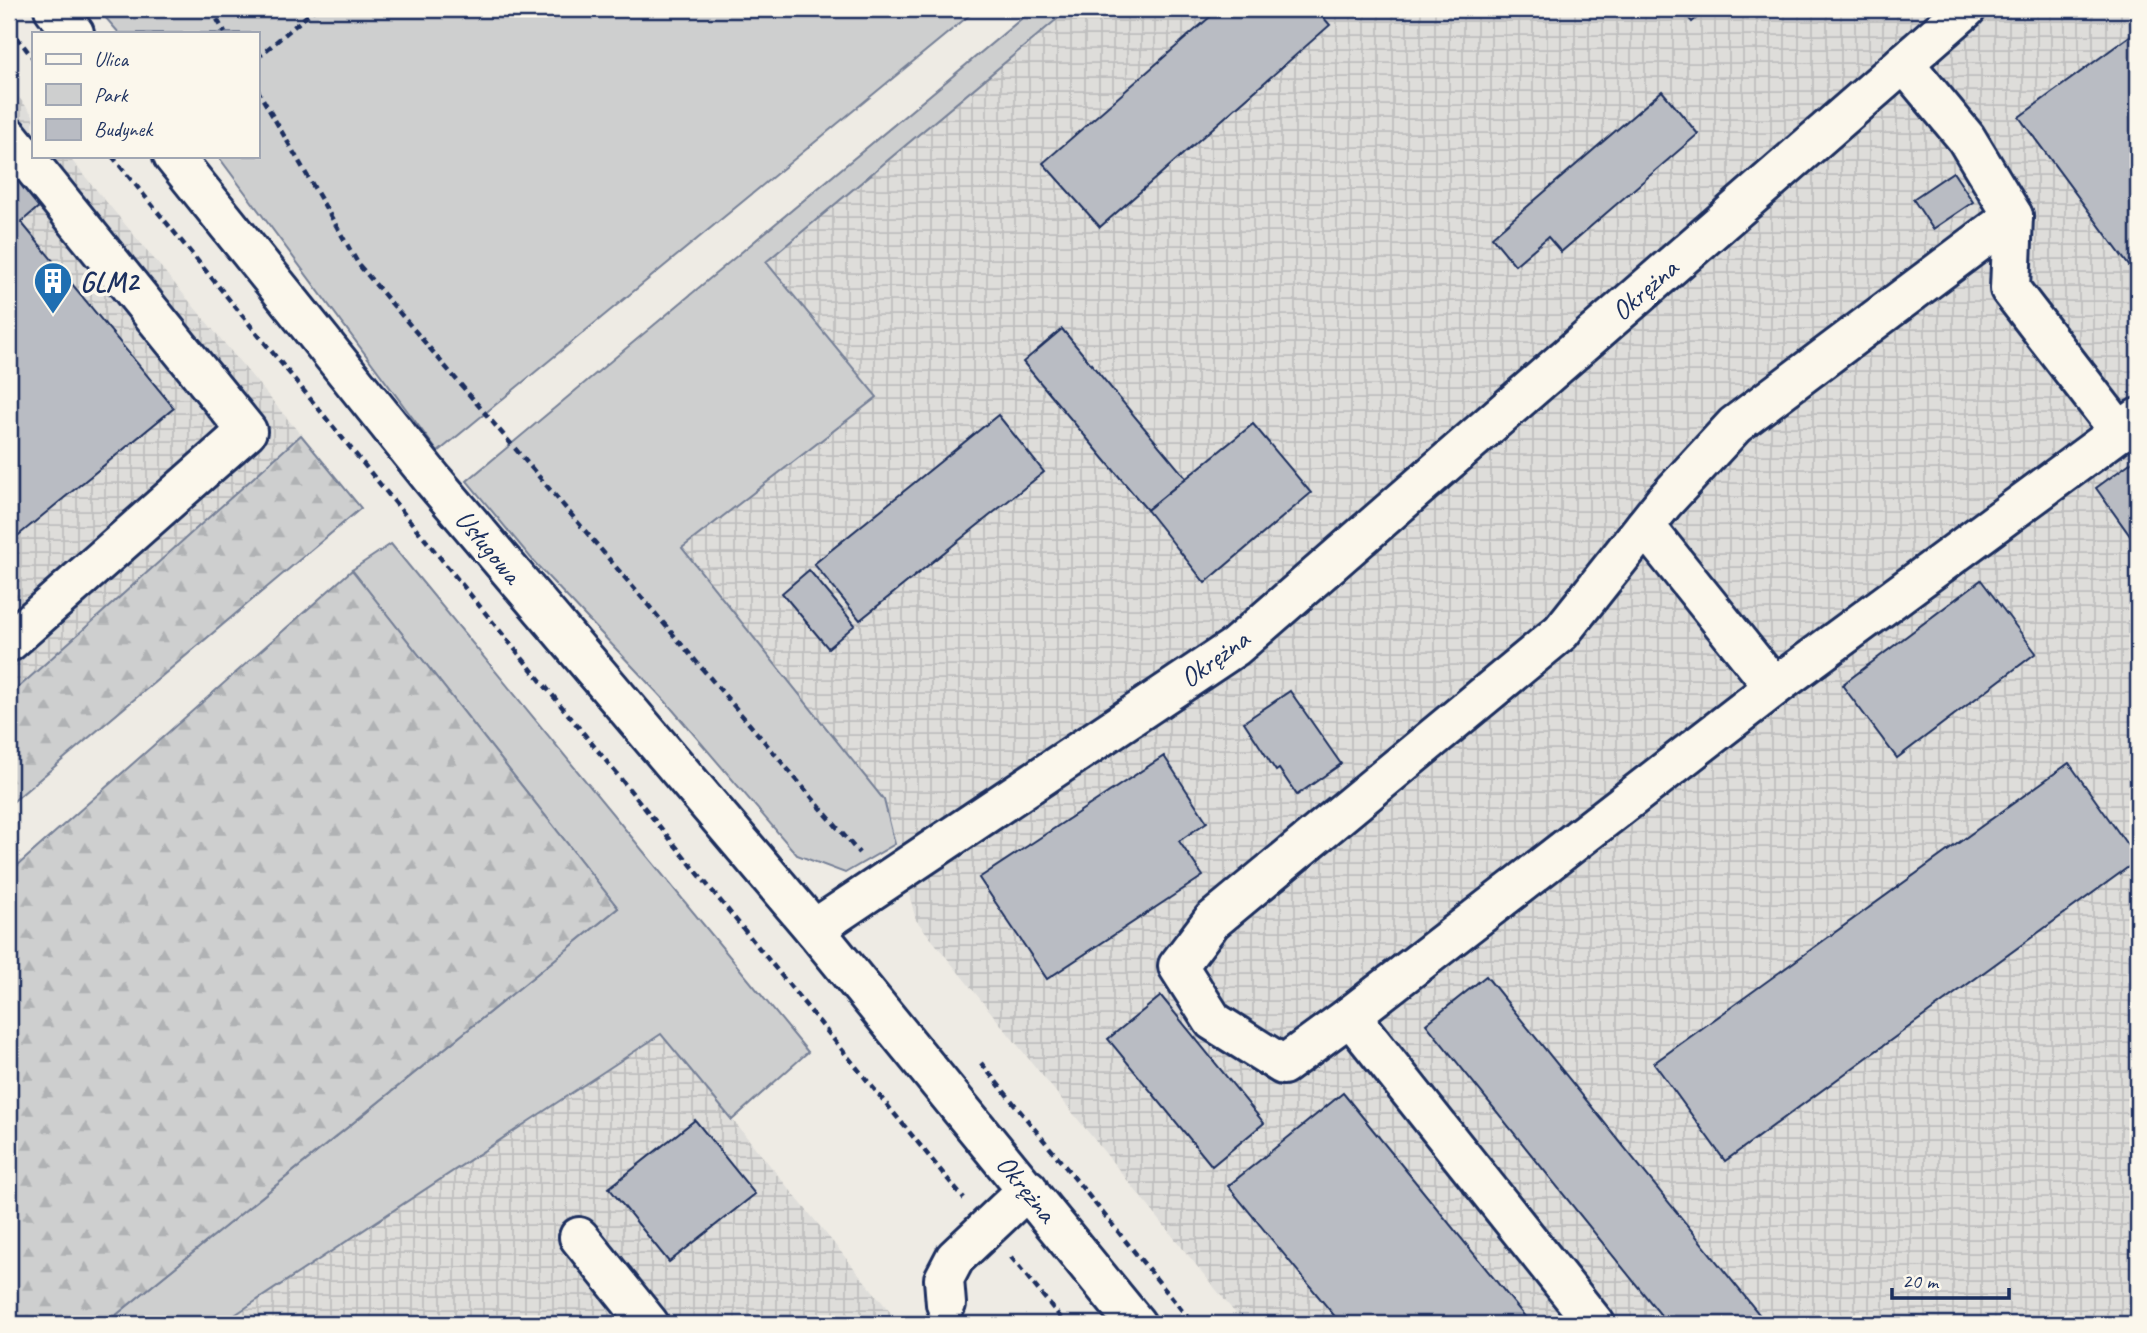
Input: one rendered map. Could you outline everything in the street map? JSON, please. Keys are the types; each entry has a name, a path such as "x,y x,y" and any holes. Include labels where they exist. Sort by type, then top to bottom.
{"street":[{"path":"54,9 73,32"},
{"name":"Okrężna","path":"1136,1324 814,929 1235,646 1966,9"},
{"path":"1904,63 1966,138 2013,216 2010,289 2129,425 1774,687 1283,1065 1213,1021 1178,966 1212,920 1561,632 1645,526 1735,425 2013,216"},
{"path":"9,137 247,431 9,642"},
{"name":"Usługowa","path":"175,158 433,480 814,929"},
{"path":"1645,526 1774,687"},
{"path":"1350,1016 1595,1324"},
{"path":"946,1304 944,1279 954,1258 1028,1189"},
{"path":"579,1237 649,1324"}],"path":[{"path":"211,9 224,32"},
{"path":"259,56 315,9"},
{"path":"9,27 32,57"},
{"path":"259,92 359,265 885,883"},
{"path":"115,158 398,509 1066,1324"},
{"path":"981,1063 1193,1324"}],"shaded area":[{"path":"1069,9 2138,9 2138,1324 1244,1324 916,920 884,800 682,548 877,397 766,262"},
{"path":"9,85 32,114 32,158 70,158 301,435 9,696"},
{"path":"662,1034 900,1324 221,1324"}],"green space":[{"path":"98,9 241,9 245,17 250,9 977,9 438,452 219,158 259,158 259,32 118,32"},
{"path":"1033,9 1069,9 766,262 877,397 682,548 884,800 895,844 845,873 797,855 666,702 536,564 467,481"},
{"path":"301,435 361,508 9,805 9,696"},
{"path":"391,544 808,1052 732,1120 661,1034 221,1324 105,1324 618,908 352,570"},
{"path":"352,570 618,908 105,1324 9,1324 9,873"}],"building":[{"path":"1219,9 1316,9 1330,25 1100,227 1043,163"},
{"path":"1681,9 1707,9 1692,22"},
{"path":"2138,30 2138,278 2019,117"},
{"path":"1662,91 1698,134 1561,252 1548,237 1515,265 1492,237"},
{"name":"GLM2","path":"11,168 41,205 21,222 174,408 9,543"},
{"path":"1953,172 1973,202 1933,229 1913,199"},
{"path":"1062,329 1186,478 1147,510 1023,362"},
{"path":"998,415 1044,472 860,620 814,564"},
{"path":"1253,424 1311,493 1205,583 1147,510"},
{"path":"2138,459 2138,547 2096,488"},
{"path":"809,570 855,625 828,648 782,593"},
{"path":"1981,580 2036,653 1897,758 1842,685"},
{"path":"1290,691 1341,764 1297,795 1279,769 1276,771 1244,722"},
{"path":"1164,756 1207,822 1179,841 1203,876 1047,979 979,878"},
{"path":"2069,763 2138,860 1725,1161 1654,1063"},
{"path":"1486,976 1767,1324 1668,1324 1426,1024"},
{"path":"1161,996 1264,1123 1212,1166 1108,1039"},
{"path":"1343,1093 1531,1324 1341,1324 1228,1186"},
{"path":"695,1120 755,1194 669,1262 609,1188"}],"place":[{"name":"GLM2","path":"53,315"}]}
